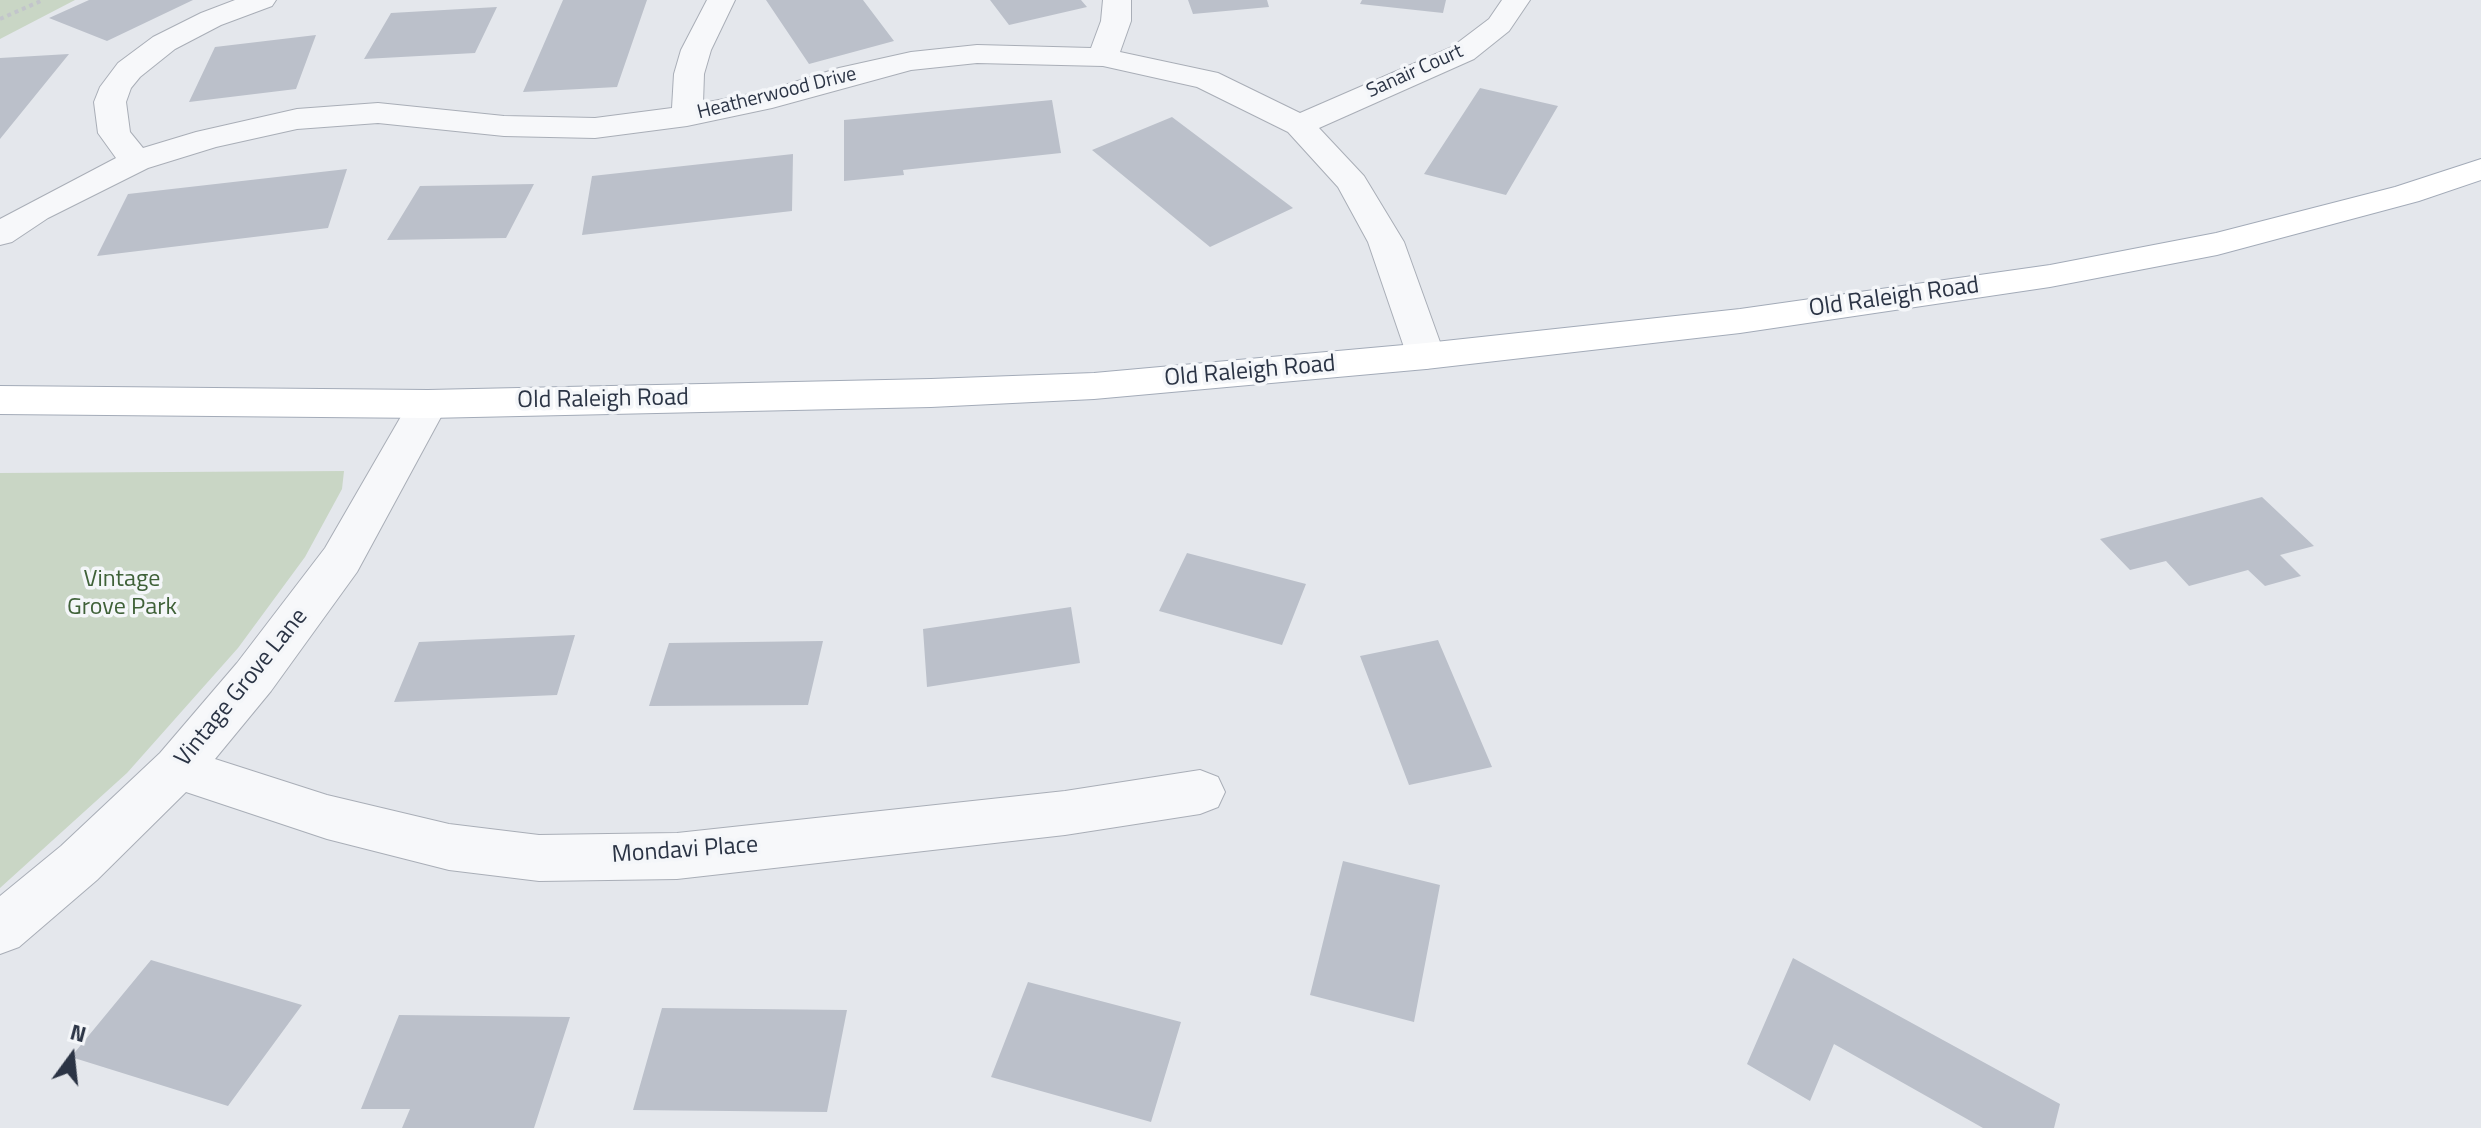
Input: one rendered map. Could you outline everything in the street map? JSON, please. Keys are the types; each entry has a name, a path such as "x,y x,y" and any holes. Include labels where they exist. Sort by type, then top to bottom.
{"main road":[{"name":"Old Raleigh Road","path":"0,400 428,404 931,393 1094,386 1426,356 1740,321 2050,276 2232,241 2407,194 2481,169"}],"street":[{"path":"136,161 114,133 110,117 110,102 122,78 164,43 211,19 262,0"},
{"path":"687,116 689,74 696,50 721,0"},
{"path":"1103,57 1116,21 1117,0"},
{"name":"Sanair Court","path":"1299,125 1463,53 1499,25 1516,0"},
{"name":"Heatherwood Drive","path":"0,234 36,211 136,161 255,127 344,113 408,114 540,128 595,128 687,116 772,99 850,75 911,61 977,54 1103,57 1207,80 1299,125 1352,183 1386,242 1426,356"},
{"name":"Vintage Grove Lane","path":"0,929 79,863 178,768 301,618 341,560 428,404"},
{"name":"Mondavi Place","path":"178,768 342,821 449,847 539,858 677,856 1065,813 1200,792"}],"path":[{"path":"0,19 43,0"}],"green space":[{"path":"0,0 75,0 0,39"},
{"name":"Vintage Grove Park","path":"344,471 342,489 305,557 238,648 127,773 0,888 0,473"}],"building":[{"path":"89,0 193,0 107,41 49,18"},
{"path":"563,0 647,0 617,87 523,92"},
{"path":"766,0 863,0 894,41 809,64"},
{"path":"990,0 1081,0 1087,7 1009,25"},
{"path":"1188,0 1267,0 1269,7 1193,14"},
{"path":"1362,0 1446,0 1443,13 1360,4"},
{"path":"497,7 475,53 364,59 391,13"},
{"path":"316,35 296,89 189,102 215,47"},
{"path":"69,54 0,139 0,58"},
{"path":"1480,88 1558,106 1506,195 1424,174"},
{"path":"1052,100 1061,153 903,170 904,175 844,181 844,120"},
{"path":"1172,117 1293,208 1210,247 1092,150"},
{"path":"793,154 792,211 582,235 592,176"},
{"path":"347,169 328,228 97,256 128,194"},
{"path":"534,184 506,238 387,240 420,186"},
{"path":"2262,497 2314,546 2280,555 2301,576 2265,586 2248,570 2189,586 2166,561 2130,570 2100,539"},
{"path":"1187,553 1306,584 1282,645 1159,611"},
{"path":"1071,607 1080,663 927,687 923,629"},
{"path":"575,635 557,695 394,702 419,642"},
{"path":"1438,640 1492,767 1409,785 1360,656"},
{"path":"823,641 808,705 649,706 669,643"},
{"path":"1343,861 1440,885 1414,1022 1310,995"},
{"path":"1793,958 2060,1104 2054,1128 1983,1128 1834,1044 1810,1101 1747,1064"},
{"path":"151,960 302,1005 228,1106 71,1057"},
{"path":"1028,982 1181,1022 1151,1122 991,1077"},
{"path":"662,1008 847,1010 827,1112 633,1110"},
{"path":"399,1015 570,1017 534,1128 402,1128 410,1109 361,1109"}]}
